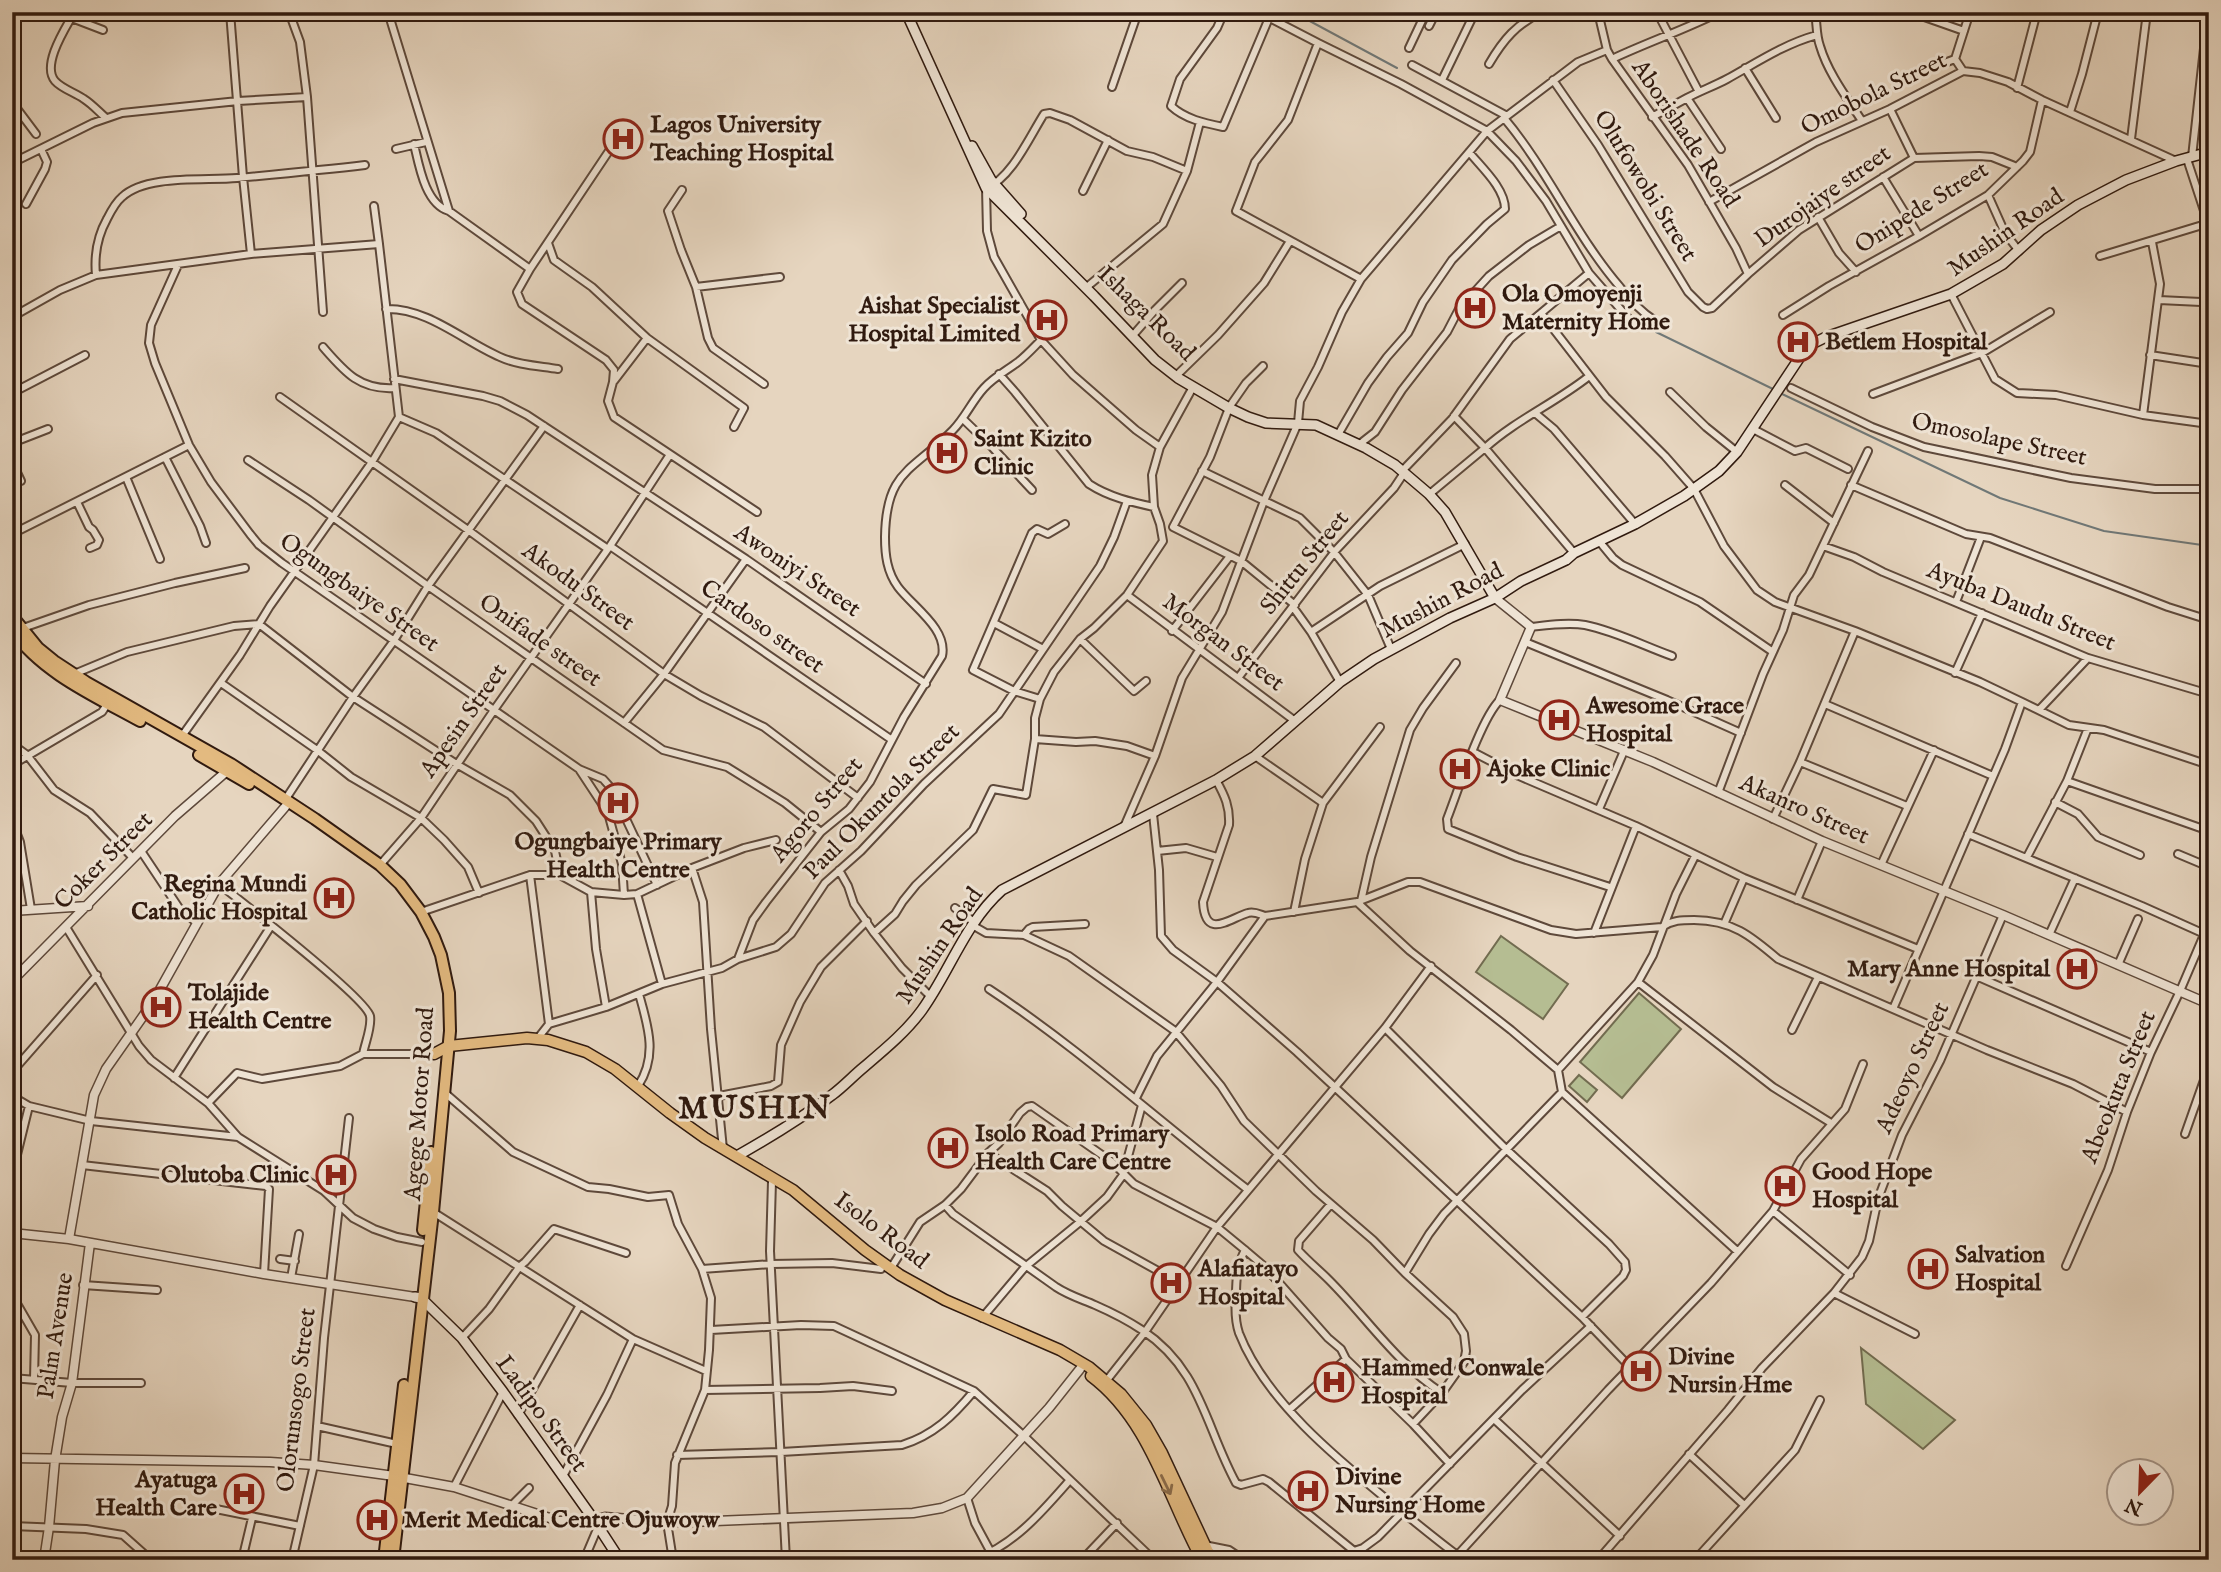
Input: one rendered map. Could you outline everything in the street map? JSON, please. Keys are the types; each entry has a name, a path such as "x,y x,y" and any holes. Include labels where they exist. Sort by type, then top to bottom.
{"highway":[{"name":"Agege Motor Road","path":"12,616 24,646 69,681 229,768"},
{"name":"Agege Motor Road","path":"17,630 74,674 182,736 380,865 400,884 421,912 441,955 449,993 398,1476 393,1560"},
{"name":"Agege Motor Road","path":"285,803 376,869 413,912 429,941 440,972 444,1023 444,1092 433,1212 397,1444 398,1476 384,1560"}],"main road":[{"name":"Ishaga Road","path":"906,12 990,186 1155,360 1193,387 1266,423 1313,422 1384,455 1432,492 1449,512 1480,563 1493,588 1492,594"},
{"name":"Ishaga Road","path":"912,12 990,186 1150,351 1177,375 1229,407"},
{"name":"Mushin Road","path":"737,1156 800,1118 835,1093 899,1036 931,997 973,923 1002,890 1153,814 1255,756 1340,682 1391,649 1492,594 1635,524 1694,489 1719,471 1737,452 1772,400 1787,387 1802,354 1811,344 1951,294 1988,275 2041,230 2078,205 2126,180 2209,152"},
{"name":"Ishaga Road","path":"1298,421 1316,425 1366,448 1404,471 1436,500 1465,544 1492,594"},
{"name":"Isolo Road","path":"443,1052 513,1038 538,1038 586,1052 611,1066 685,1125 793,1190 886,1268 1080,1368 1100,1383 1128,1415 1161,1462 1212,1560"},
{"name":"Isolo Road","path":"443,1052 509,1042 539,1042 572,1051 624,1082 702,1143 772,1181 886,1268 938,1303 1060,1350 1107,1380 1146,1425 1202,1560"},
{"name":"Ladipo Street","path":"418,1297 462,1338 620,1560"}],"street":[{"path":"56,12 103,30"},
{"path":"230,12 251,254"},
{"path":"289,12 300,42 307,97 323,312"},
{"path":"388,12 449,211"},
{"path":"1112,88 1138,12"},
{"path":"1224,12 1217,28 1180,79 1171,106 1182,115 1223,127 1269,18"},
{"path":"1258,12 1488,131 1516,161 1561,226 1589,273 1629,319"},
{"path":"1409,48 1426,12"},
{"path":"1429,26 1436,12"},
{"path":"1442,80 1475,12"},
{"path":"1489,64 1501,43 1518,26 1543,12"},
{"name":"Aborishade Road","path":"1598,12 1607,50 1612,59 1688,165 1748,274"},
{"path":"1657,12 1699,92"},
{"path":"1612,59 1720,12"},
{"path":"1815,12 1821,49 1835,78 1862,121"},
{"path":"1910,12 1964,31"},
{"path":"1955,60 1970,12"},
{"path":"2017,88 2038,12"},
{"path":"2070,112 2098,12"},
{"path":"2131,139 2147,12"},
{"path":"2100,256 2208,223 2190,158 2208,12"},
{"path":"71,18 55,47 52,75 55,81 86,100 106,118"},
{"path":"1652,117 1800,40 1817,36"},
{"path":"1318,43 1288,120 1255,163 1236,211 1361,279"},
{"path":"1125,827 1182,678 1223,612 1264,501 1298,421 1300,401 1342,312 1361,279 1488,131 1553,79 1578,62 1607,50"},
{"path":"1955,60 1963,71"},
{"path":"1904,78 1955,60"},
{"path":"1412,65 1505,117 1596,259 1639,309 1654,320"},
{"path":"1745,68 1776,118"},
{"name":"Omobola Street","path":"1709,202 1786,158 1890,110 1963,71 1994,76 2176,161"},
{"name":"Olufowobi Street","path":"1553,79 1598,145 1688,292 1707,309"},
{"path":"12,163 106,118 135,110 307,97"},
{"path":"1686,98 1721,149"},
{"name":"Onipede Street","path":"1783,315 1988,195 2030,152 2042,100"},
{"path":"12,102 36,134"},
{"path":"1890,110 1914,158"},
{"path":"1160,447 1082,383 1041,340 994,257 987,231 990,186 1021,152 1044,114 1050,113 1070,120 1127,151 1153,156 1187,171"},
{"path":"1088,286 1163,224 1187,171 1200,122"},
{"path":"625,127 517,292 522,304 606,360 614,370 614,382 608,401 614,417 757,512"},
{"path":"1083,191 1108,140"},
{"path":"396,149 426,142"},
{"path":"414,144 436,205 449,211 530,269"},
{"path":"26,204 47,162 41,149"},
{"path":"1339,433 1368,383 1408,333 1423,302 1452,260 1505,209 1498,189 1469,152"},
{"name":"Durojaiye street","path":"1707,309 1712,308 1781,244 1914,158 1992,157 2017,167"},
{"path":"96,275 94,260 101,229 123,195 146,185 182,179 243,177 365,165"},
{"path":"1883,177 1919,236"},
{"path":"682,190 668,211 696,287 708,338 713,348 764,384"},
{"path":"1988,195 2005,233 2019,251"},
{"path":"182,736 372,462 399,417 374,206"},
{"path":"1818,218 1839,253 1856,272"},
{"path":"1361,443 1375,432 1402,390 1447,332 1459,309 1489,276 1529,245 1561,226"},
{"path":"1177,375 1264,284 1290,241"},
{"path":"2143,415 2160,284 2151,242"},
{"path":"548,243 554,260 592,287 646,338 744,408 734,427"},
{"path":"12,317 60,290 96,275 251,254 379,244"},
{"name":"Ogungbaiye Street","path":"178,265 151,325 149,343 189,445 211,482 250,534 259,545 393,642 579,769 603,779 622,808 657,885"},
{"name":"Shittu Street","path":"1238,678 1334,552 1394,488 1404,471 1454,416 1510,340 1589,273"},
{"path":"696,287 780,277"},
{"path":"1135,333 1182,283"},
{"path":"1951,294 1995,379 2017,393 2056,395 2143,415 2209,424"},
{"path":"2159,300 2201,302"},
{"path":"386,309 417,314 503,359 558,369"},
{"path":"1873,394 1982,352 2050,312"},
{"path":"1541,313 1588,377 1694,489 1724,546 1758,590 1775,602 1855,631 2022,702 2069,725 2122,735 2209,765"},
{"path":"614,382 646,338"},
{"path":"1032,490 962,419 978,395 999,374 1018,362 1041,340"},
{"path":"323,347 344,371 363,384 371,387 394,387"},
{"path":"12,393 85,355"},
{"path":"2150,355 2209,365"},
{"path":"874,933 895,914 916,885 973,830 993,789 1026,795 1035,739 1035,718 1054,672 1080,639 1127,595 1173,527 1202,471 1229,407 1246,383 1263,366"},
{"path":"999,374 1089,484 1099,491 1126,501 1154,507"},
{"path":"1432,492 1485,447 1588,377"},
{"name":"Awoniyi Street","path":"394,379 500,401 544,426 746,559 926,684"},
{"path":"1163,541 1154,507 1152,475 1160,447 1193,387"},
{"name":"Omosolape Street","path":"1787,387 1872,427 1924,447 2071,478 2172,490 2209,489"},
{"path":"1670,392 1737,452"},
{"name":"Akodu Street","path":"280,397 468,530 664,674 764,727 859,799"},
{"path":"1535,412 1554,429 1635,524"},
{"path":"1454,416 1485,447 1574,553"},
{"name":"Cardoso street","path":"399,417 436,433 505,478 892,740"},
{"name":"Agoro Street","path":"738,959 753,920 821,832 859,799 904,717 942,656 943,645 938,632 890,574 885,544 886,510 893,488 903,473 938,444 962,419"},
{"path":"69,1239 97,1087 106,1069 163,985 219,884 285,803 317,750 393,642 428,586 544,426"},
{"path":"12,443 48,429"},
{"path":"1753,429 1795,451 1806,448 1848,469"},
{"path":"12,534 189,445"},
{"path":"1718,793 1794,595 1823,546 1868,451"},
{"name":"Apesin Street","path":"380,865 421,818 609,548 669,456"},
{"path":"165,457 200,526 205,543"},
{"name":"Onifade street","path":"248,460 663,750 727,767 785,803 821,832"},
{"path":"12,462 22,481"},
{"path":"1202,471 1300,517 1334,552 1368,595 1391,649"},
{"path":"126,477 160,559"},
{"path":"1785,485 1834,523"},
{"path":"1851,485 1966,534 1990,538 2168,607 2209,620"},
{"name":"Paul Okuntola Street","path":"549,1024 607,1007 663,984 730,965 738,959 776,947 791,934 825,883 861,851 924,784 989,724 1100,566 1115,537 1126,501"},
{"path":"77,502 89,527 99,540 97,545 90,548"},
{"path":"1041,699 1014,691 973,670 1032,533 1037,529 1048,534 1065,524"},
{"path":"1173,527 1241,561 1294,606 1340,682"},
{"path":"1956,602 1981,537"},
{"path":"1599,541 1622,565 1700,602 1773,652"},
{"path":"1311,632 1402,574 1465,544"},
{"name":"Ayuba Daudu Street","path":"1823,546 2088,658 2209,694"},
{"path":"1172,631 1230,556"},
{"path":"624,723 664,674 746,559"},
{"path":"17,630 89,605 245,568"},
{"path":"1492,594 1531,627 1584,625 1672,656"},
{"name":"Morgan Street","path":"1127,595 1295,721"},
{"path":"1955,673 1982,613"},
{"path":"994,623 1043,649"},
{"path":"74,674 127,652 234,626 258,624 353,696 458,765 510,794 536,821 555,851 560,875"},
{"path":"1531,627 1500,699 1492,708 1473,752 1447,819 1448,829 1517,858 1610,887"},
{"path":"1773,819 1855,631"},
{"path":"1080,639 1134,691 1146,681"},
{"path":"1525,642 1741,733"},
{"path":"2039,710 2088,658"},
{"path":"1359,902 1410,730 1456,663"},
{"path":"221,683 351,777 421,818 468,867 479,893"},
{"name":"Akanro Street","path":"1500,699 1624,751 1822,841 2209,1004"},
{"path":"1893,1009 2022,702"},
{"path":"12,765 102,712 108,703"},
{"path":"1825,704 1993,776"},
{"path":"1294,912 1305,859 1323,803 1380,727"},
{"path":"2027,857 2067,781 2088,727"},
{"path":"1035,739 1095,741 1127,746 1154,756"},
{"path":"12,744 27,755 54,790 89,813 133,858"},
{"path":"1881,865 1934,750"},
{"path":"1599,809 1624,751"},
{"path":"1473,752 1519,776 1599,809 1744,878 1918,949"},
{"path":"1255,756 1323,803"},
{"path":"1800,762 1907,806"},
{"name":"Coker Street","path":"12,981 133,858 229,768"},
{"path":"579,769 608,813 622,864 624,895"},
{"path":"1216,780 1230,812 1227,834 1217,856 1203,902 1204,914 1208,920 1220,924 1249,912 1265,916 1359,902 1408,882 1420,882 1551,930 1576,934 1662,927 1673,920 1725,922 1756,940 1779,959 2073,1084 2127,1112"},
{"path":"2067,781 2209,831"},
{"path":"2055,802 2078,814 2098,836 2140,855"},
{"path":"608,813 622,808"},
{"path":"1153,814 1161,936 1173,950 1217,982 1297,1052 1582,1317 1630,1367"},
{"path":"12,821 20,842 31,909"},
{"path":"1594,933 1636,826"},
{"path":"1968,834 2206,935"},
{"path":"421,912 530,875 560,875 591,892 637,894 692,868 776,839"},
{"path":"1797,900 1822,841"},
{"path":"1157,851 1186,848 1217,856"},
{"path":"141,851 179,908 197,923"},
{"path":"2178,854 2209,867"},
{"path":"1558,1070 1638,982 1653,955 1662,927 1695,856"},
{"path":"692,868 703,902 710,1029 723,1149"},
{"path":"839,870 854,904 874,933 902,968 931,997"},
{"path":"530,875 549,1024 538,1038"},
{"path":"1725,922 1744,878"},
{"path":"2049,935 2075,878"},
{"path":"219,884 333,977 365,1008 370,1017 363,1054"},
{"path":"591,892 596,949 607,1007"},
{"path":"637,894 663,984"},
{"path":"1359,902 1388,932 1558,1070 1562,1092 1737,1251"},
{"path":"12,911 88,906"},
{"path":"955,908 986,933 1024,935 1069,956 1175,1031 1221,1086 1244,1121 1453,1317 1464,1334 1464,1362 1442,1393 1413,1424"},
{"name":"Adeoyo Street","path":"1598,1560 1762,1368 1850,1275 1862,1257 1869,1241 1878,1199 1907,1125 1940,1062 2003,915"},
{"path":"1136,1098 1157,1056 1217,982 1265,916"},
{"path":"2118,965 2138,919"},
{"path":"719,1096 771,1086 778,1082 781,1045 800,1002 821,967 867,921"},
{"name":"Abeokuta Street","path":"2066,1266 2108,1170 2151,1052 2206,935 2209,923"},
{"path":"1024,935 1033,927 1085,924"},
{"path":"174,1077 271,926"},
{"path":"66,927 139,1046 151,1060 208,1103 238,1137 324,1191 353,1217 374,1229 422,1242"},
{"path":"1107,1380 1145,1332 1217,1227 1385,1028 1431,966"},
{"path":"12,1072 97,975"},
{"path":"1976,976 2151,1052"},
{"path":"1792,1030 1818,977"},
{"path":"1638,982 1773,1087 1831,1123"},
{"path":"989,989 1136,1098 1189,1145 1247,1189"},
{"path":"638,1086 646,1074 650,1054 649,1031 639,993"},
{"path":"1385,1028 1507,1150 1625,1262 1626,1270 1623,1276 1582,1317"},
{"path":"208,1103 237,1073 262,1079 340,1066 363,1054 443,1052"},
{"path":"1245,1250 1235,1279 1235,1312 1239,1332 1260,1374 1329,1451 1455,1558 1711,1283 1773,1211 1801,1159 1845,1109 1863,1064"},
{"path":"2185,1134 2208,1071"},
{"path":"444,1092 513,1152 588,1187 648,1197 669,1195 678,1224 702,1269 711,1298 705,1390 677,1455 673,1506 667,1522 673,1560"},
{"path":"1405,1273 1429,1234 1562,1092"},
{"path":"12,1096 29,1106 91,1121 238,1137"},
{"path":"982,1318 1025,1266 1107,1197 1123,1175 1142,1105"},
{"path":"12,1175 29,1106"},
{"path":"702,1269 832,1263 886,1268 920,1222 945,1205 961,1189 1020,1113 1032,1106 1112,1162 1123,1175 1147,1191 1217,1227 1265,1267 1341,1349 1346,1359 1450,1464"},
{"name":"Olorunsogo Street","path":"292,1560 314,1465 330,1284 349,1118"},
{"path":"988,1153 1047,1191 1104,1241 1178,1283"},
{"path":"82,1165 266,1186 269,1189 264,1275"},
{"path":"772,1181 770,1251 786,1560"},
{"path":"1331,1204 1299,1241 1298,1250 1329,1280 1389,1348 1420,1378 1442,1393"},
{"path":"945,1205 953,1214 1066,1294 1102,1308 1145,1332 1170,1354 1192,1381 1236,1483 1241,1485 1263,1479 1269,1482 1354,1551 1378,1537 1494,1419 1591,1326"},
{"path":"1773,1211 1850,1275"},
{"path":"433,1212 632,1339 706,1371"},
{"path":"462,1338 489,1309 520,1266 554,1229 626,1253"},
{"path":"12,1233 69,1239 264,1275 418,1297"},
{"path":"290,1278 299,1234"},
{"name":"Palm Avenue","path":"44,1560 55,1460 62,1417 72,1383 90,1243"},
{"path":"280,1259 295,1261"},
{"path":"83,1285 158,1290"},
{"path":"1833,1293 1915,1334"},
{"path":"12,1295 35,1335 33,1379"},
{"path":"518,1415 580,1305"},
{"path":"711,1330 834,1326 974,1391 1069,1481 1117,1522 1154,1560"},
{"path":"562,1476 607,1395 632,1339"},
{"path":"1290,1409 1346,1359"},
{"path":"584,1560 596,1524 605,1517 667,1522 913,1513 942,1508 967,1498 1024,1436 1080,1368"},
{"path":"12,1378 72,1383 142,1383"},
{"path":"705,1390 853,1386 892,1391"},
{"path":"677,1455 902,1445 921,1439 941,1427 974,1391"},
{"path":"454,1487 503,1392"},
{"path":"1695,1560 1798,1446 1820,1400"},
{"path":"1494,1419 1620,1536"},
{"path":"317,1426 397,1444"},
{"path":"1689,1454 1744,1505"},
{"path":"12,1458 314,1465 398,1476 454,1487 559,1521 596,1524"},
{"path":"972,1560 993,1557 1035,1520 1069,1481"},
{"path":"511,1506 529,1488"},
{"path":"967,1498 975,1523 993,1557"},
{"path":"206,1507 300,1526"},
{"path":"242,1560 252,1518"},
{"path":"1082,1560 1117,1522"},
{"path":"12,1526 86,1529 124,1535 151,1560"},
{"path":"1204,1545 1229,1549 1244,1560"}],"green space":[{"path":"1501,936 1568,984 1543,1019 1476,972"},
{"path":"1639,993 1681,1029 1622,1098 1580,1062"},
{"path":"1579,1075 1597,1090 1587,1102 1569,1086"},
{"path":"1861,1348 1955,1420 1923,1449 1866,1404"}],"waterway":[{"path":"1293,12 1397,68"},
{"path":"1656,332 1775,390"},
{"path":"1780,393 2000,498 2104,531 2209,546"}],"place":[{"name":"Lagos University Teaching Hospital","path":"623,139"},
{"name":"Ola Omoyenji Maternity Home","path":"1475,308"},
{"name":"Aishat Specialist Hospital Limited","path":"1047,320"},
{"name":"Betlem Hospital","path":"1798,342"},
{"name":"Saint Kizito Clinic","path":"947,453"},
{"name":"Awesome Grace Hospital","path":"1559,720"},
{"name":"Ajoke Clinic","path":"1460,769"},
{"name":"Ogungbaiye Primary Health Centre","path":"618,803"},
{"name":"Regina Mundi Catholic Hospital","path":"334,898"},
{"name":"Mary Anne Hospital","path":"2077,969"},
{"name":"Tolajide Health Centre","path":"161,1007"},
{"name":"Isolo Road Primary Health Care Centre","path":"948,1148"},
{"name":"Olutoba Clinic","path":"336,1175"},
{"name":"Good Hope Hospital","path":"1785,1186"},
{"name":"Salvation Hospital","path":"1928,1269"},
{"name":"Alafiatayo Hospital","path":"1171,1283"},
{"name":"Divine Nursin Hme","path":"1641,1371"},
{"name":"Hammed Conwale Hospital","path":"1334,1382"},
{"name":"Divine Nursing Home","path":"1308,1491"},
{"name":"Ayatuga Health Care","path":"244,1494"},
{"name":"Merit Medical Centre Ojuwoyw","path":"377,1520"}],"district":[{"name":"MUSHIN","path":"755,1109"}]}
